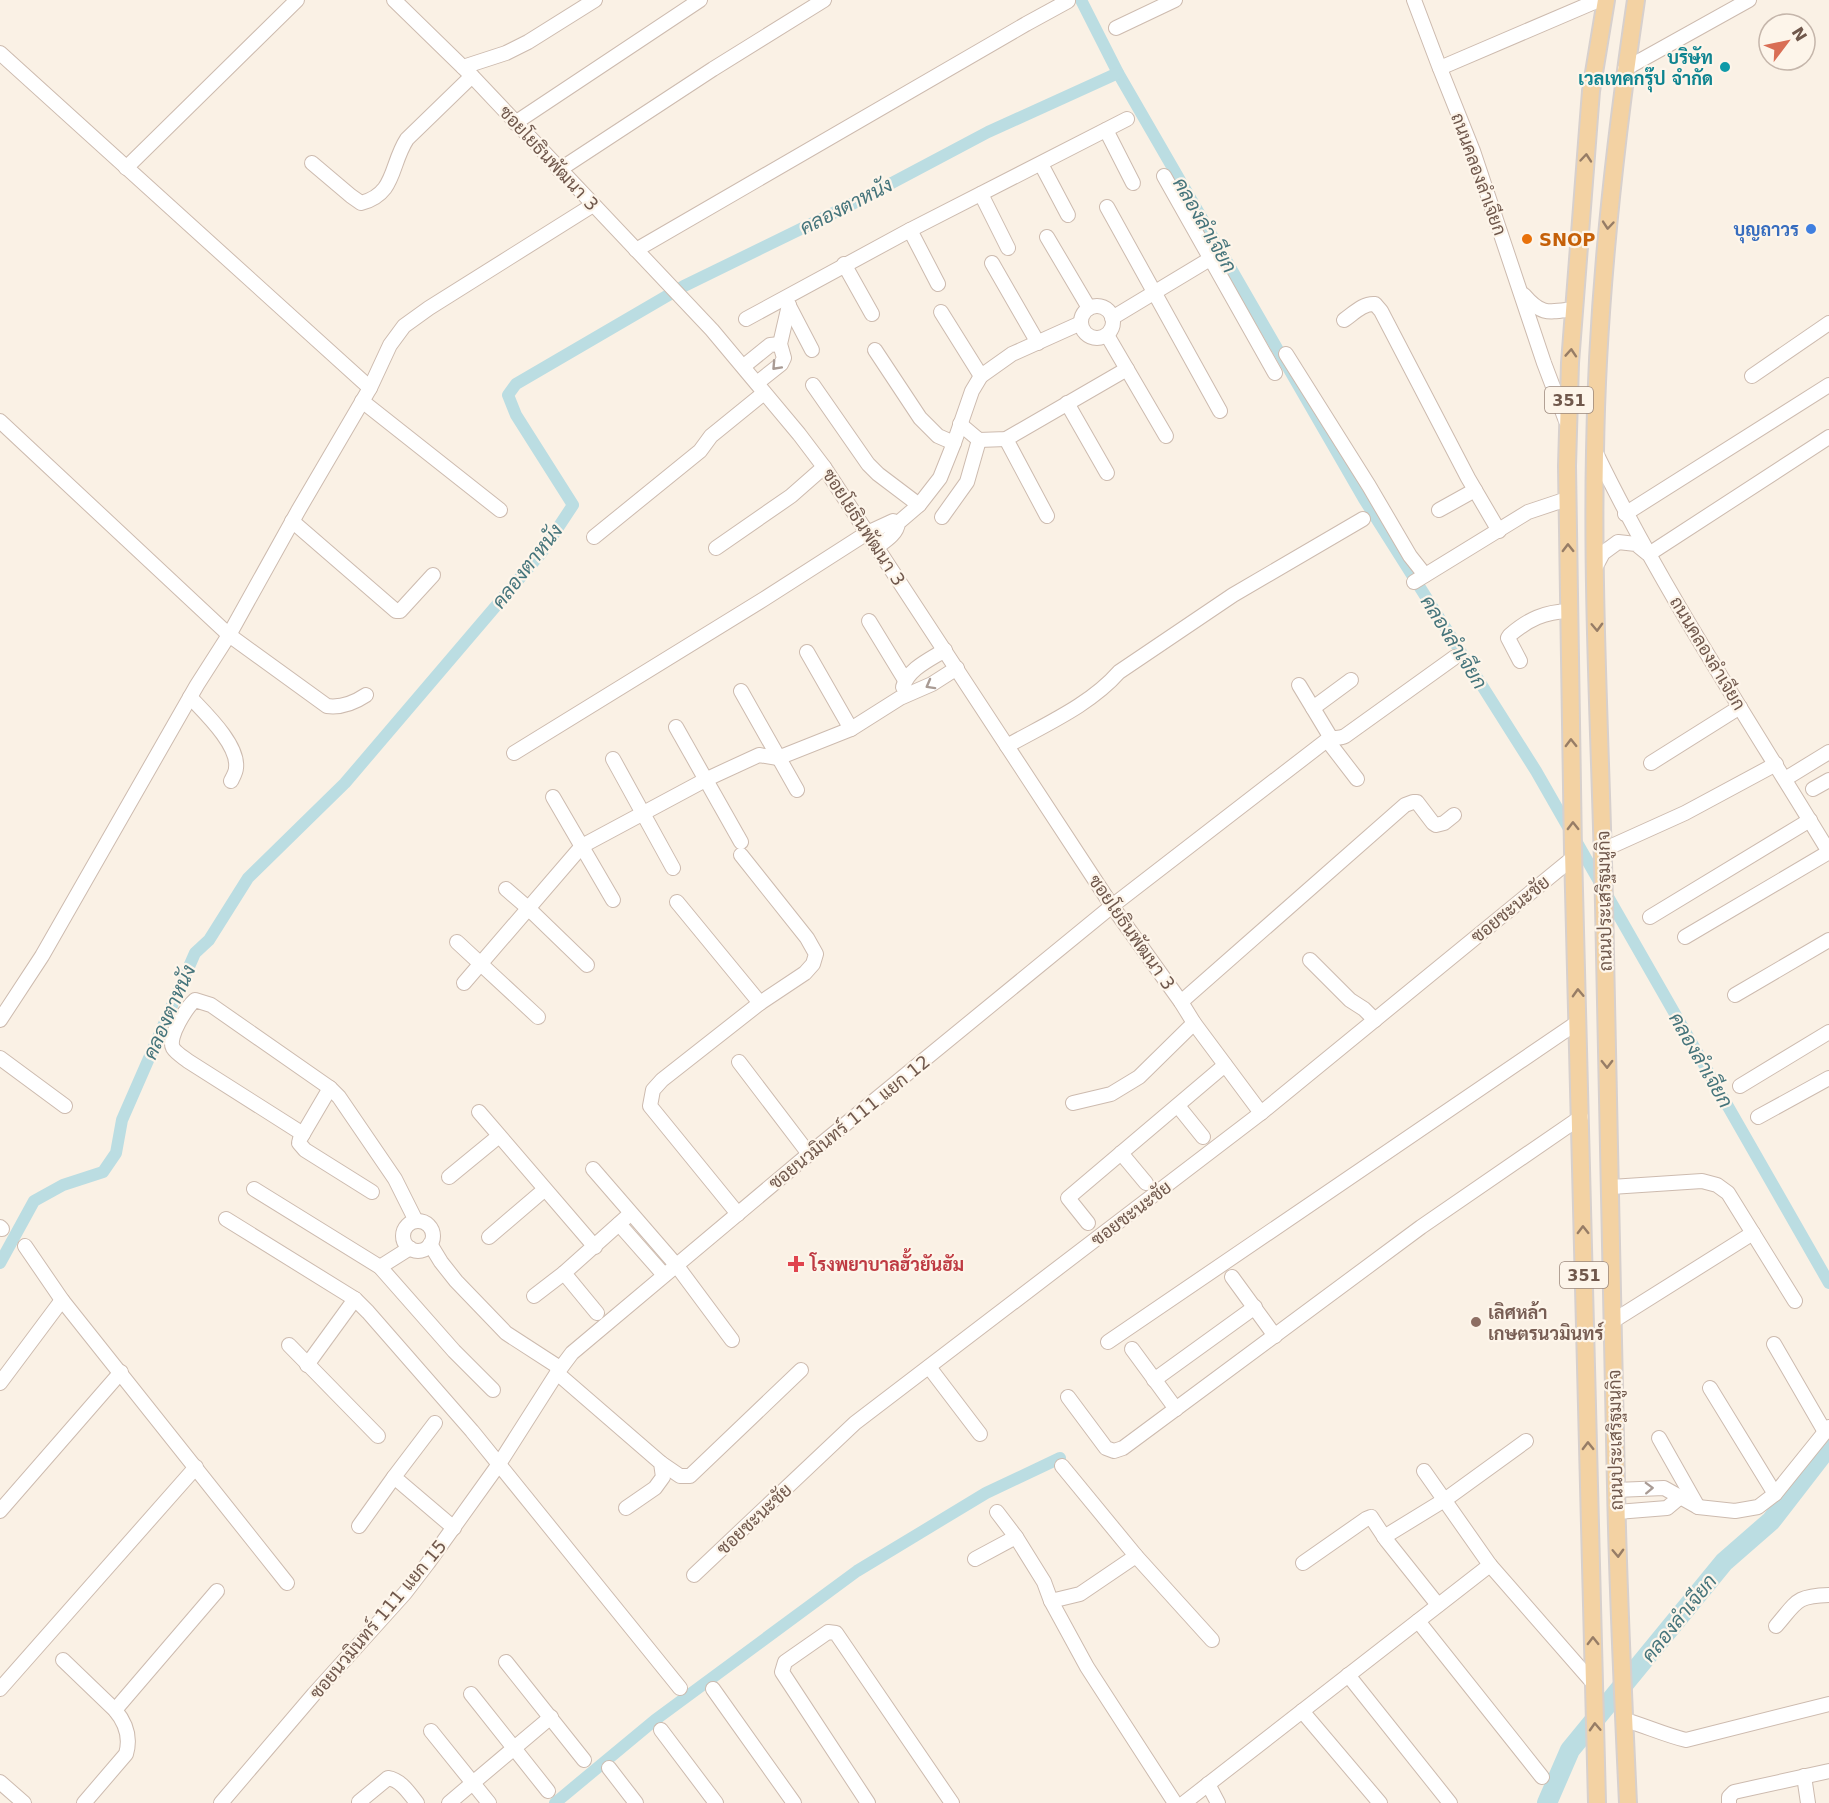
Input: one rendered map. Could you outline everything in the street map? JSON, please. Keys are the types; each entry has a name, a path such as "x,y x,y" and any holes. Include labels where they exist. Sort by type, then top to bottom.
{"main road":[{"name":"ถนนประเสริฐมนูกิจ","path":"1597,1803 1572,801 1567,499 1574,309 1591,91 1606,0"},
{"name":"ถนนประเสริฐมนูกิจ","path":"1628,1803 1616,1490 1611,1187 1595,568 1595,450 1603,277 1625,69 1636,0"},
{"path":"1627,1778 1634,1803"}],"street":[{"path":"126,168 297,0"},
{"name":"ซอยโยธินพัฒนา 3","path":"394,0 467,72 682,297 744,366 824,467 1113,906 1194,1023 1261,1113"},
{"path":"312,163 361,203 372,200 383,192 392,177 401,148 407,139 467,72 528,42 595,0"},
{"path":"515,123 700,0"},
{"path":"559,170 713,69 824,0"},
{"path":"1116,28 1175,0"},
{"name":"ถนนคลองลำเจียก","path":"1414,0 1473,151 1519,289 1533,305 1544,312 1574,309"},
{"path":"1440,68 1599,0"},
{"path":"1625,69 1749,0"},
{"path":"636,250 1068,1"},
{"path":"0,53 370,388"},
{"path":"746,319 787,302 844,264 1127,119"},
{"path":"1106,130 1133,183"},
{"path":"1041,164 1068,215"},
{"path":"1164,176 1275,373"},
{"path":"981,194 1008,248"},
{"path":"0,1020 42,956 190,697 229,635 292,521 370,388 390,345 405,326 449,295 593,205"},
{"path":"1107,207 1220,411"},
{"path":"910,230 938,284"},
{"path":"1047,237 1089,308"},
{"path":"1112,318 1210,259"},
{"path":"992,263 1038,343"},
{"path":"844,264 872,314"},
{"path":"1519,289 1568,425"},
{"path":"594,537 700,452 711,436 761,388 782,364 784,358 780,345 787,302"},
{"path":"787,302 812,350"},
{"path":"1344,320 1370,304 1375,304 1382,311 1475,490 1499,531"},
{"path":"1103,307 1112,318 1112,327 1103,337 1093,338 1084,332 1081,323 1083,314 1089,308 1103,307"},
{"path":"941,312 981,376"},
{"path":"898,523 920,505 940,478 972,391 981,376 1012,354 1081,323"},
{"path":"1752,376 1829,323"},
{"path":"1107,334 1166,436"},
{"path":"744,366 770,345 780,345"},
{"path":"876,350 920,418 938,436 954,443"},
{"path":"1286,354 1363,477 1421,578 1528,512 1567,499"},
{"path":"960,424 980,440 1006,439 1127,369"},
{"path":"813,385 868,464 920,505"},
{"path":"1625,514 1829,385"},
{"path":"362,401 500,510"},
{"path":"1067,403 1107,473"},
{"path":"0,421 229,635 327,706 337,708 355,703 366,695"},
{"path":"1595,568 1604,554 1618,542 1636,544 1649,554 1829,437"},
{"path":"1006,439 1047,516"},
{"path":"942,517 967,482 980,440"},
{"name":"ถนนคลองลำเจียก","path":"1595,450 1625,514 1829,852"},
{"path":"716,548 791,496 824,467"},
{"path":"1438,510 1475,490"},
{"path":"1008,746 1093,697 1119,672 1233,595 1364,519"},
{"path":"292,521 396,611 400,611 408,604 433,575"},
{"path":"514,753 867,533 893,521 898,523"},
{"path":"877,547 898,529 898,523"},
{"path":"1520,661 1509,643 1510,635 1539,615 1569,611"},
{"path":"869,621 905,680"},
{"path":"900,698 905,680 912,671 945,650"},
{"path":"807,652 851,729"},
{"name":"ซอยนวมินทร์ 111 แยก 12","path":"586,1340 809,1154 1113,906 1329,739 1345,736 1455,657"},
{"path":"464,983 582,846 706,779 759,755 778,758 851,729 900,698 932,684 957,668"},
{"path":"1313,708 1351,680"},
{"path":"1299,685 1329,739 1357,780"},
{"path":"741,691 797,790"},
{"path":"190,697 229,743 235,757 236,768 231,781"},
{"path":"1651,763 1740,707"},
{"path":"676,727 706,779 741,848 807,938 816,954 813,964 805,973 760,1003 662,1080 651,1096 650,1106 657,1116 738,1214"},
{"path":"1785,779 1829,752"},
{"path":"613,759 673,868"},
{"path":"1603,850 1684,813 1776,764"},
{"path":"1813,789 1829,780"},
{"path":"553,797 613,900"},
{"path":"1181,1002 1406,805 1418,802 1436,825 1444,823 1454,815"},
{"path":"1650,917 1810,820"},
{"path":"1685,938 1829,852"},
{"name":"ซอยชะนะชัย","path":"694,1575 855,1423 1261,1113 1574,854"},
{"path":"506,889 587,965"},
{"path":"677,902 760,1003"},
{"path":"1735,995 1829,940"},
{"path":"457,942 538,1017"},
{"path":"1310,960 1350,1000 1375,1020"},
{"path":"303,1134 173,1048 171,1042 174,1033 195,1000 211,1005 330,1088 339,1097 394,1179 416,1221"},
{"path":"1107,1342 1578,1022"},
{"path":"1073,1103 1111,1094 1139,1077 1194,1023"},
{"path":"1740,1086 1829,1032"},
{"path":"0,1058 65,1106"},
{"path":"739,1062 809,1154"},
{"path":"1088,1223 1068,1198 1225,1065"},
{"path":"1758,1117 1829,1078"},
{"path":"330,1088 299,1143 304,1150 372,1192"},
{"path":"1178,1106 1203,1137"},
{"path":"478,1112 595,1247"},
{"path":"1068,1397 1106,1448 1114,1451 1123,1448 1421,1227 1581,1117"},
{"path":"449,1177 499,1136"},
{"path":"1121,1153 1146,1183"},
{"path":"593,1169 676,1266 732,1340"},
{"path":"1611,1187 1702,1181 1717,1185 1728,1193 1795,1301"},
{"path":"254,1190 380,1267 454,1351 493,1390"},
{"path":"489,1237 544,1190"},
{"path":"534,1296 564,1274 630,1214"},
{"path":"226,1219 355,1299 499,1464 680,1688"},
{"path":"416,1221 422,1221 431,1228 433,1239 421,1250 410,1248 406,1243 404,1232 406,1227 416,1221"},
{"path":"619,1224 664,1275"},
{"path":"1613,1321 1753,1233"},
{"path":"430,1244 456,1281 506,1333 559,1371 661,1463 680,1476 690,1476 801,1370"},
{"path":"25,1246 62,1300 287,1583"},
{"path":"380,1267 410,1248"},
{"path":"564,1274 597,1314"},
{"path":"1233,1277 1275,1336"},
{"path":"307,1365 355,1299"},
{"path":"0,1383 62,1300"},
{"path":"1154,1380 1255,1307"},
{"name":"ซอยนวมินทร์ 111 แยก 15","path":"221,1803 314,1694 405,1593 499,1464 559,1371 572,1353 586,1340"},
{"path":"1616,1490 1664,1488 1698,1507 1735,1511 1758,1507 1775,1494 1827,1429 1774,1344"},
{"path":"289,1345 378,1436"},
{"path":"1132,1349 1176,1409"},
{"path":"929,1367 980,1434"},
{"path":"0,1511 121,1372"},
{"path":"1710,1388 1775,1494"},
{"path":"359,1526 435,1424"},
{"path":"1659,1438 1698,1507"},
{"path":"1384,1537 1446,1499 1526,1441"},
{"path":"626,1508 655,1488 663,1477 661,1463"},
{"path":"1062,1466 1136,1556 1212,1640"},
{"path":"0,1689 196,1467"},
{"path":"1424,1471 1446,1499 1490,1565 1594,1692"},
{"path":"394,1478 454,1528"},
{"path":"1617,1512 1666,1508 1679,1498"},
{"path":"998,1512 1044,1582 1087,1667 1175,1803"},
{"path":"1303,1563 1369,1517 1438,1605"},
{"path":"975,1559 1016,1537"},
{"path":"1052,1601 1080,1593 1136,1556"},
{"path":"1184,1803 1490,1565"},
{"path":"115,1710 217,1592"},
{"path":"1776,1626 1799,1600 1809,1596 1829,1595"},
{"path":"1419,1621 1542,1777"},
{"path":"868,1803 783,1672 786,1662 828,1632 836,1633 951,1803"},
{"path":"63,1660 115,1710 126,1725 129,1745 126,1754 84,1803"},
{"path":"506,1662 584,1760"},
{"path":"1348,1675 1450,1803"},
{"path":"712,1689 794,1803"},
{"path":"471,1694 548,1791"},
{"path":"1624,1713 1665,1735 1686,1740 1829,1704"},
{"path":"1302,1711 1380,1803"},
{"path":"449,1803 551,1717"},
{"path":"661,1730 716,1803"},
{"path":"431,1731 489,1803"},
{"path":"609,1768 636,1803"},
{"path":"1729,1803 1729,1797 1734,1792 1829,1771"},
{"path":"1804,1776 1808,1803"},
{"path":"359,1802 388,1778 401,1784 417,1803"},
{"path":"0,1782 24,1803"},
{"path":"1208,1784 1218,1803"}],"waterway":[{"name":"คลองลำเจียก","path":"1081,0 1118,73 1364,499 1536,771 1829,1283"},
{"name":"คลองตาหนัง","path":"0,1263 34,1201 63,1185 103,1172 116,1153 122,1120 195,953 209,940 248,878 345,783 542,552 573,505 516,415 508,395 516,384 684,286 856,202 988,132 1118,73"},
{"name":"คลองลำเจียก","path":"1547,1803 1570,1750 1724,1562 1771,1521 1829,1446"},
{"path":"555,1803 655,1720 857,1571 986,1493 1060,1458"}],"place":[{"name":"บริษัท เวลเทคกรุ๊ป จำกัด","path":"1725,67"},
{"name":"บุญถาวร","path":"1811,229"},
{"name":"SNOP","path":"1527,239"},
{"name":"โรงพยาบาลฮั้วยันฮัม","path":"796,1264"},
{"name":"เลิศหล้า เกษตรนวมินทร์","path":"1476,1322"}]}
